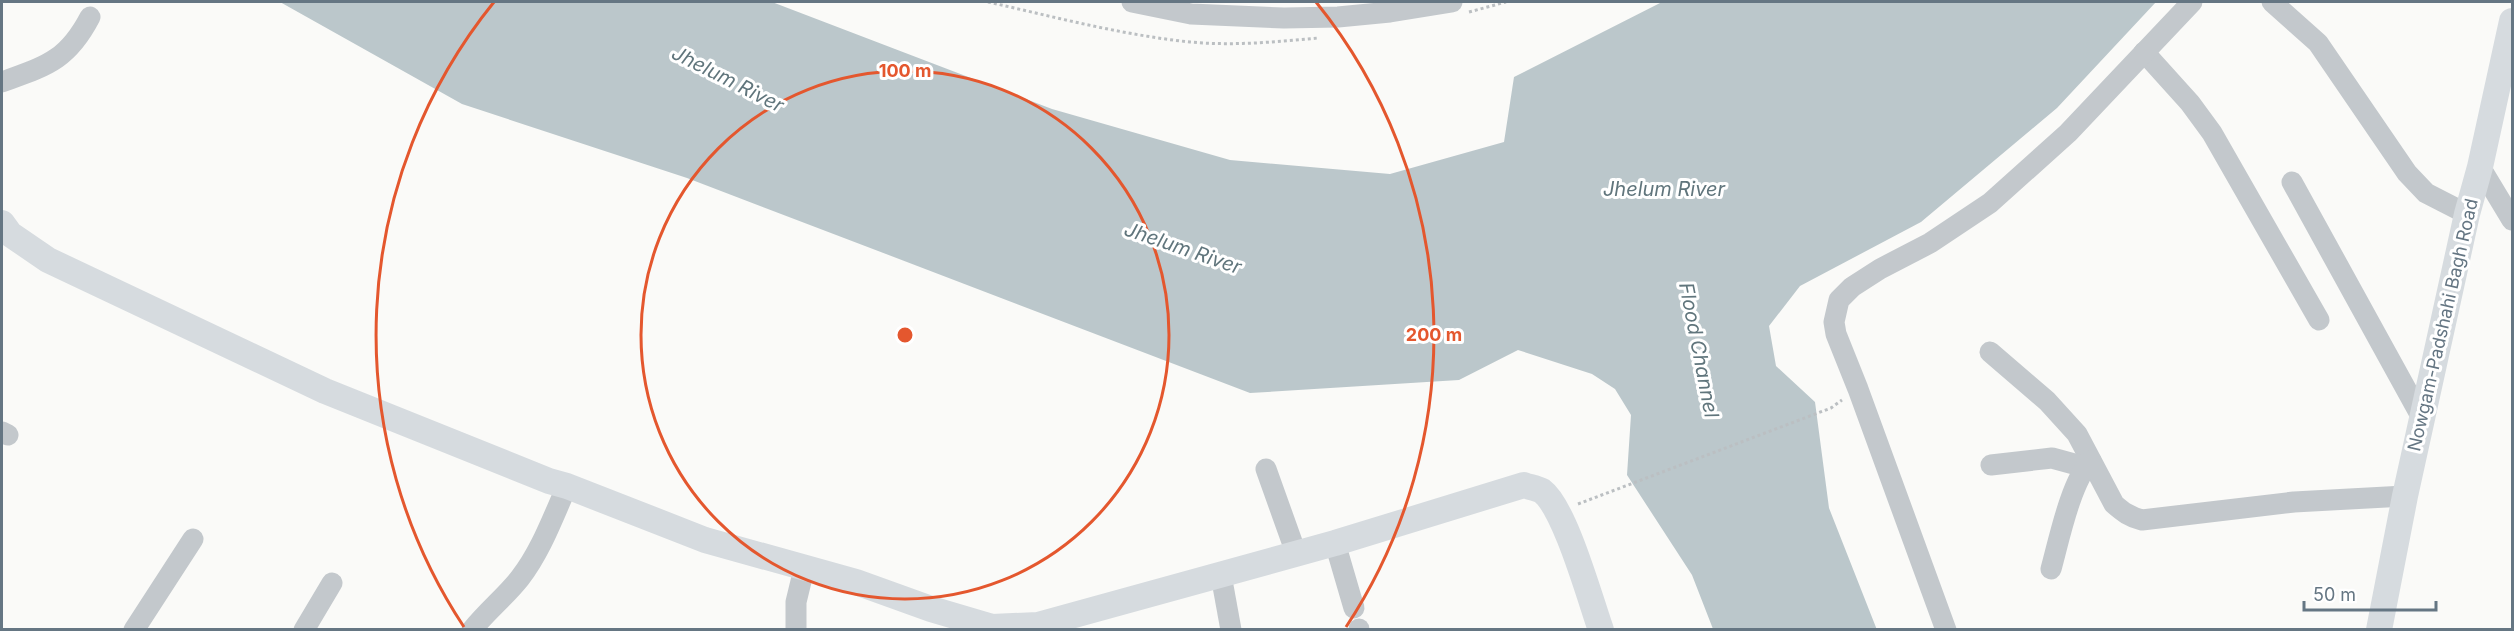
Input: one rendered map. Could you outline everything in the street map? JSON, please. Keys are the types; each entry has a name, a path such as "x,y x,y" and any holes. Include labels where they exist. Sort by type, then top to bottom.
{"main road":[{"name":"Nowgam-Padshahi Bagh Road","path":"2379,630 2405,496 2467,213 2507,77 2512,21"},
{"path":"4,233 48,260 325,391 549,482 567,486 705,540 856,582 931,609 992,627 1038,627 1335,543 1524,485 1541,490 1557,512 1569,537 1600,630"}],"street":[{"path":"1132,2 1191,14 1284,18 1359,15 1452,2"},
{"path":"1946,630 1836,334 1834,322 1839,300 1851,287 1930,243 1990,203 2068,133 2192,2"},
{"path":"2272,2 2318,43 2407,173 2426,193 2467,213"},
{"path":"2,82 40,68 62,56 79,38 90,17"},
{"path":"2144,52 2190,103 2212,133 2319,320"},
{"path":"2480,167 2512,220"},
{"path":"2292,182 2422,418"},
{"path":"1990,352 2047,401 2077,434 2088,464 2114,504 2123,513 2142,520 2294,502 2405,496"},
{"path":"1991,465 2052,458 2088,464"},
{"path":"2051,569 2075,488 2088,464"},
{"path":"1266,469 1296,553"},
{"path":"472,630 519,579 531,562 567,486"},
{"path":"134,630 193,540"},
{"path":"1335,543 1354,608"},
{"path":"796,630 796,602 804,569"},
{"path":"1221,574 1231,630"},
{"path":"304,630 332,582"}],"path":[{"path":"1586,501 1831,408"}],"water":[{"name":"Jhelum River","path":"280,2 772,2 1052,109 1230,160 1390,174 1504,142 1514,77 1662,2 2156,2 2057,108 1921,222 1800,286 1769,326 1776,366 1815,402 1829,508 1877,630 1713,629 1692,575 1627,475 1631,415 1615,389 1592,374 1518,350 1459,380 1250,393 687,178 462,104"}],"water label":[{"name":"Flood Channel","path":"1699,350"}]}
